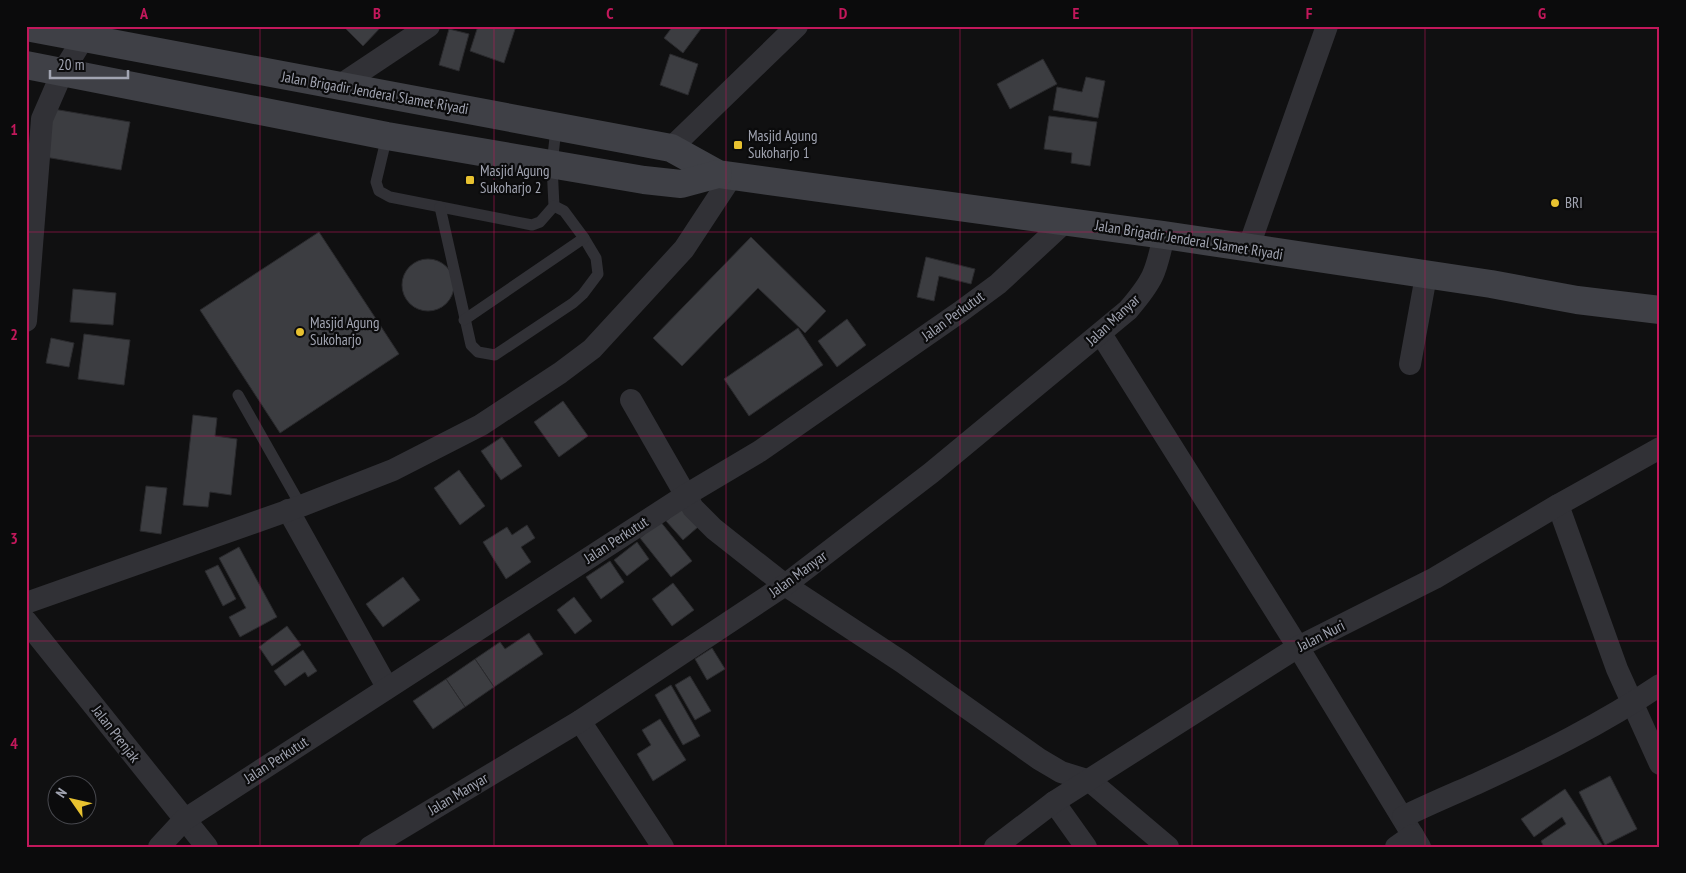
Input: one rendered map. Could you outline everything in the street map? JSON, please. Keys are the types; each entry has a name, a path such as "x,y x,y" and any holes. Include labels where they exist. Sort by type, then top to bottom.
{"main road":[{"name":"Jalan Brigadir Jenderal Slamet Riyadi","path":"26,27 87,33 339,86 671,148 725,175 1164,235 1248,250 1491,284 1577,300 1660,310"},
{"name":"Jalan Brigadir Jenderal Slamet Riyadi","path":"26,65 387,136 644,180 680,184 725,175"}],"street":[{"path":"339,86 429,26"},
{"path":"671,148 797,26"},
{"path":"1248,250 1327,26"},
{"path":"26,321 42,119 62,72 87,33"},
{"path":"26,603 295,508 393,470 482,426 584,355 684,249 725,175"},
{"name":"Jalan Perkutut","path":"160,847 184,820 386,687 686,495 767,446 998,284 1066,222"},
{"name":"Jalan Manyar","path":"370,847 580,722 785,585 932,473 1128,310 1149,285 1158,267 1164,235"},
{"path":"1410,364 1426,276"},
{"path":"1101,334 1298,647 1408,836 1431,803 1564,742 1631,704 1660,685"},
{"path":"631,400 694,508 714,529 785,585 902,662 1038,759 1061,772 1090,781 1168,847"},
{"name":"Jalan Nuri","path":"995,847 1054,802 1090,781 1298,647 1435,578 1558,505 1660,448"},
{"path":"1558,505 1631,704 1660,764"},
{"path":"295,508 386,687"},
{"name":"Jalan Prenjak","path":"26,620 207,847"},
{"path":"580,722 663,847"},
{"path":"1054,802 1086,847"}],"lane":[{"path":"387,136 376,176 376,182 380,191 390,197 532,225 540,222 554,206 552,165 556,128"},
{"path":"440,207 471,345 478,352 495,356 573,303 583,294 598,274 596,258 584,238 564,211 554,206"},
{"path":"464,320 584,238"},
{"path":"238,395 295,508"}],"building":[{"path":"343,26 382,26 363,46"},
{"path":"478,26 516,26 504,63 470,51"},
{"path":"673,26 703,26 683,53 664,38"},
{"path":"449,29 469,34 459,71 439,65"},
{"path":"670,54 698,64 688,95 660,85"},
{"path":"1043,59 1057,84 1010,109 997,84"},
{"path":"1086,77 1105,81 1098,118 1053,110 1057,87 1082,92"},
{"path":"53,109 130,122 121,170 45,157"},
{"path":"1049,116 1097,122 1090,166 1071,163 1072,153 1044,149"},
{"name":"Masjid Agung Sukoharjo","path":"319,232 399,354 280,433 200,310"},
{"path":"751,237 826,311 805,333 758,288 682,366 653,338"},
{"path":"926,257 975,269 971,284 939,276 934,301 917,297"},
{"path":"428,259 442,263 450,271 454,285 450,299 442,307 428,311 414,307 406,299 402,285 406,271 414,263"},
{"path":"73,289 116,293 113,325 70,322"},
{"path":"847,319 866,345 837,367 818,341"},
{"path":"798,328 823,365 749,416 724,379"},
{"path":"84,334 130,340 124,385 78,379"},
{"path":"51,338 74,343 69,367 46,363"},
{"path":"563,401 588,436 559,457 534,422"},
{"path":"193,415 217,418 215,436 237,439 231,495 210,492 208,507 183,505"},
{"path":"502,437 522,466 501,480 481,451"},
{"path":"459,470 485,506 460,525 434,488"},
{"path":"146,486 167,488 161,534 140,531"},
{"path":"681,508 698,527 683,540 666,521"},
{"path":"660,521 692,561 671,577 640,538"},
{"path":"527,525 535,538 521,547 531,562 506,579 483,542 507,527 512,535"},
{"path":"637,542 649,559 627,576 614,560"},
{"path":"239,547 277,617 240,637 229,617 246,608 219,558"},
{"path":"610,561 624,582 601,599 586,577"},
{"path":"218,565 236,599 223,606 205,571"},
{"path":"403,577 420,600 383,627 366,604"},
{"path":"673,583 694,610 672,626 652,599"},
{"path":"574,597 592,621 575,634 557,610"},
{"path":"287,626 301,645 272,666 259,647"},
{"path":"529,633 543,654 494,687 475,659 500,642 505,649"},
{"path":"712,648 725,669 707,680 695,659"},
{"path":"303,650 317,671 308,677 305,672 285,686 274,671"},
{"path":"475,659 494,687 465,707 446,679"},
{"path":"690,676 711,711 695,720 675,685"},
{"path":"446,679 465,707 433,729 413,701"},
{"path":"671,685 700,736 683,745 655,695"},
{"path":"660,719 686,760 653,781 637,754 651,745 642,730"},
{"path":"1610,776 1637,829 1605,845 1579,792"},
{"path":"1565,789 1603,846 1544,847 1541,841 1566,824 1562,817 1534,837 1521,819"}],"place":[{"name":"Masjid Agung Sukoharjo 1","path":"738,145"},
{"name":"Masjid Agung Sukoharjo 2","path":"470,180"},
{"name":"BRI","path":"1555,203"},
{"name":"Masjid Agung Sukoharjo","path":"300,332"}]}
